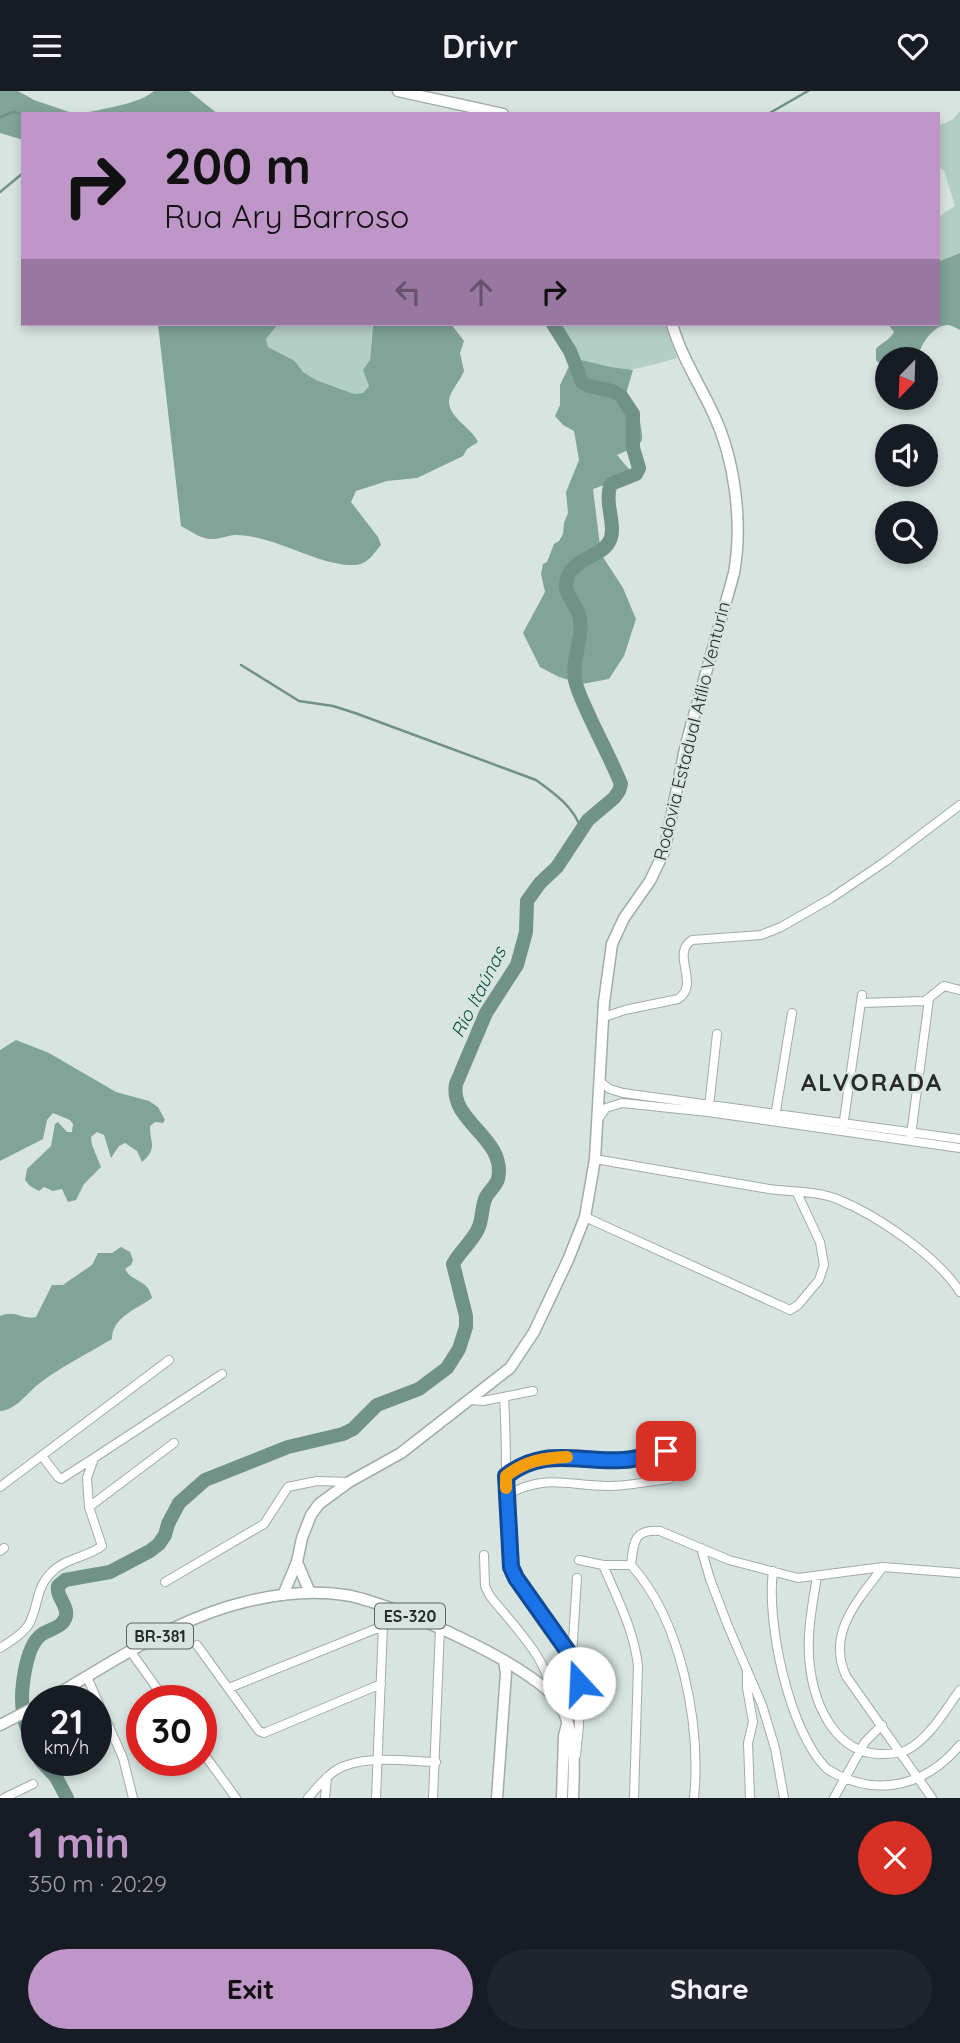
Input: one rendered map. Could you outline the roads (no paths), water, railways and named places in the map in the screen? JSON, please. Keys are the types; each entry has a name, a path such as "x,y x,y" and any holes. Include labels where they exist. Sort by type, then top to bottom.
{"main road":[{"path":"398,91 494,112"},
{"name":"Rodovia Estadual Atílio Venturin","path":"283,1595 297,1562 311,1515 330,1494 401,1453 495,1382 520,1356 552,1295 585,1217 599,1118 607,966 617,930 650,881 664,852 686,744 734,573 738,548 736,504 719,428 677,341 673,326"},
{"path":"297,1562 310,1593"},
{"name":"ES-320","path":"310,1593 344,1595 387,1606 440,1628 504,1662 550,1693 560,1705 572,1734 569,1758 573,1798"},
{"name":"BR-381","path":"73,1685 177,1627 222,1608 283,1595 310,1593"},
{"path":"481,1649 498,1666 503,1688"},
{"path":"497,1798 506,1673 504,1662"},
{"path":"0,1725 21,1715"},
{"path":"562,1798 569,1758"}],"street":[{"path":"604,1017 678,999 683,996 688,985 683,949 692,940 761,935 781,927 830,899 886,861 960,805"},
{"path":"843,1128 861,999 925,1001 944,986 960,990"},
{"path":"911,1137 929,999"},
{"path":"604,1002 625,1010"},
{"path":"775,1118 792,1013"},
{"path":"709,1107 718,1034"},
{"path":"600,1082 623,1093 911,1137 960,1148"},
{"path":"599,1118 606,1108 622,1103 709,1107"},
{"path":"911,1137 960,1139"},
{"path":"595,1159 839,1200 891,1229 937,1264 960,1292"},
{"path":"585,1217 790,1310 798,1305 819,1280 824,1265 820,1242 797,1193"},
{"path":"0,1487 169,1360"},
{"path":"42,1456 61,1479 222,1374"},
{"path":"470,1400 483,1401 533,1391"},
{"path":"504,1397 511,1567 577,1667 579,1734 569,1758"},
{"path":"89,1507 174,1443"},
{"path":"506,1476 516,1468 538,1459 569,1457 628,1460 666,1451"},
{"path":"0,1648 16,1638 30,1622 48,1575 65,1562 102,1546 89,1507 88,1478 94,1458"},
{"path":"506,1495 528,1484 539,1482 565,1481 609,1486 669,1479"},
{"path":"164,1582 264,1524 288,1487 317,1481 349,1482"},
{"path":"694,1798 696,1745 683,1674 662,1613 631,1565 636,1539 645,1531 660,1531 735,1562 798,1578 883,1567 960,1573"},
{"path":"701,1548 727,1626 747,1668 775,1748 784,1798"},
{"path":"484,1555 485,1586 542,1663 550,1693"},
{"path":"579,1560 603,1565 631,1565"},
{"path":"603,1565 636,1652 638,1679 634,1798"},
{"path":"883,1567 849,1613 842,1630 839,1649 846,1676 932,1798"},
{"path":"774,1571 771,1601 779,1660 805,1737 826,1768 861,1790 895,1792 919,1782 945,1763 960,1745"},
{"path":"817,1577 810,1630 811,1670 830,1724 843,1741 861,1750 878,1754 901,1752 922,1739 960,1690"},
{"path":"572,1657 577,1578"},
{"path":"376,1798 383,1626 387,1606"},
{"path":"229,1688 383,1626"},
{"path":"433,1798 440,1628"},
{"path":"197,1645 259,1731 268,1733 380,1684"},
{"path":"131,1652 155,1685"},
{"path":"747,1668 746,1683 753,1722 747,1755 750,1798"},
{"path":"87,1677 122,1759 133,1798"},
{"path":"834,1798 869,1737 882,1725"},
{"path":"308,1798 327,1776 349,1764 377,1761 436,1762"},
{"path":"217,1772 236,1798"},
{"path":"325,1798 327,1776"},
{"path":"4,1798 33,1784"}],"waterway":[{"path":"771,112 808,91"},
{"name":"Rio Itaúnas","path":"0,117 13,112 21,114"},
{"path":"0,192 21,175"},
{"name":"Rio Itaúnas","path":"23,1685 27,1660 36,1641 62,1623 66,1616 58,1586 65,1580 110,1572 150,1551 165,1535 179,1503 205,1480 288,1447 343,1434 353,1429 377,1405 419,1389 447,1368 459,1349 466,1327 466,1316 453,1264 478,1229 484,1201 498,1179 498,1165 487,1141 461,1109 456,1097 456,1084 486,1013 517,965 526,932 527,901 540,883 557,867 588,820 614,798 621,784 576,685 574,672 580,623 577,610 567,592 566,582 577,565 609,542 612,529 609,499 611,484 636,474 639,468 633,448 633,414 621,396 582,382 570,351 554,326"},
{"name":"Rio Itaúnas","path":"558,331 559,326"},
{"path":"241,665 299,701 333,706 355,713 536,780 568,807 581,829"},
{"name":"Rio Itaúnas","path":"55,1776 67,1798"}],"district":[{"name":"ALVORADA","path":"872,1083"}]}
